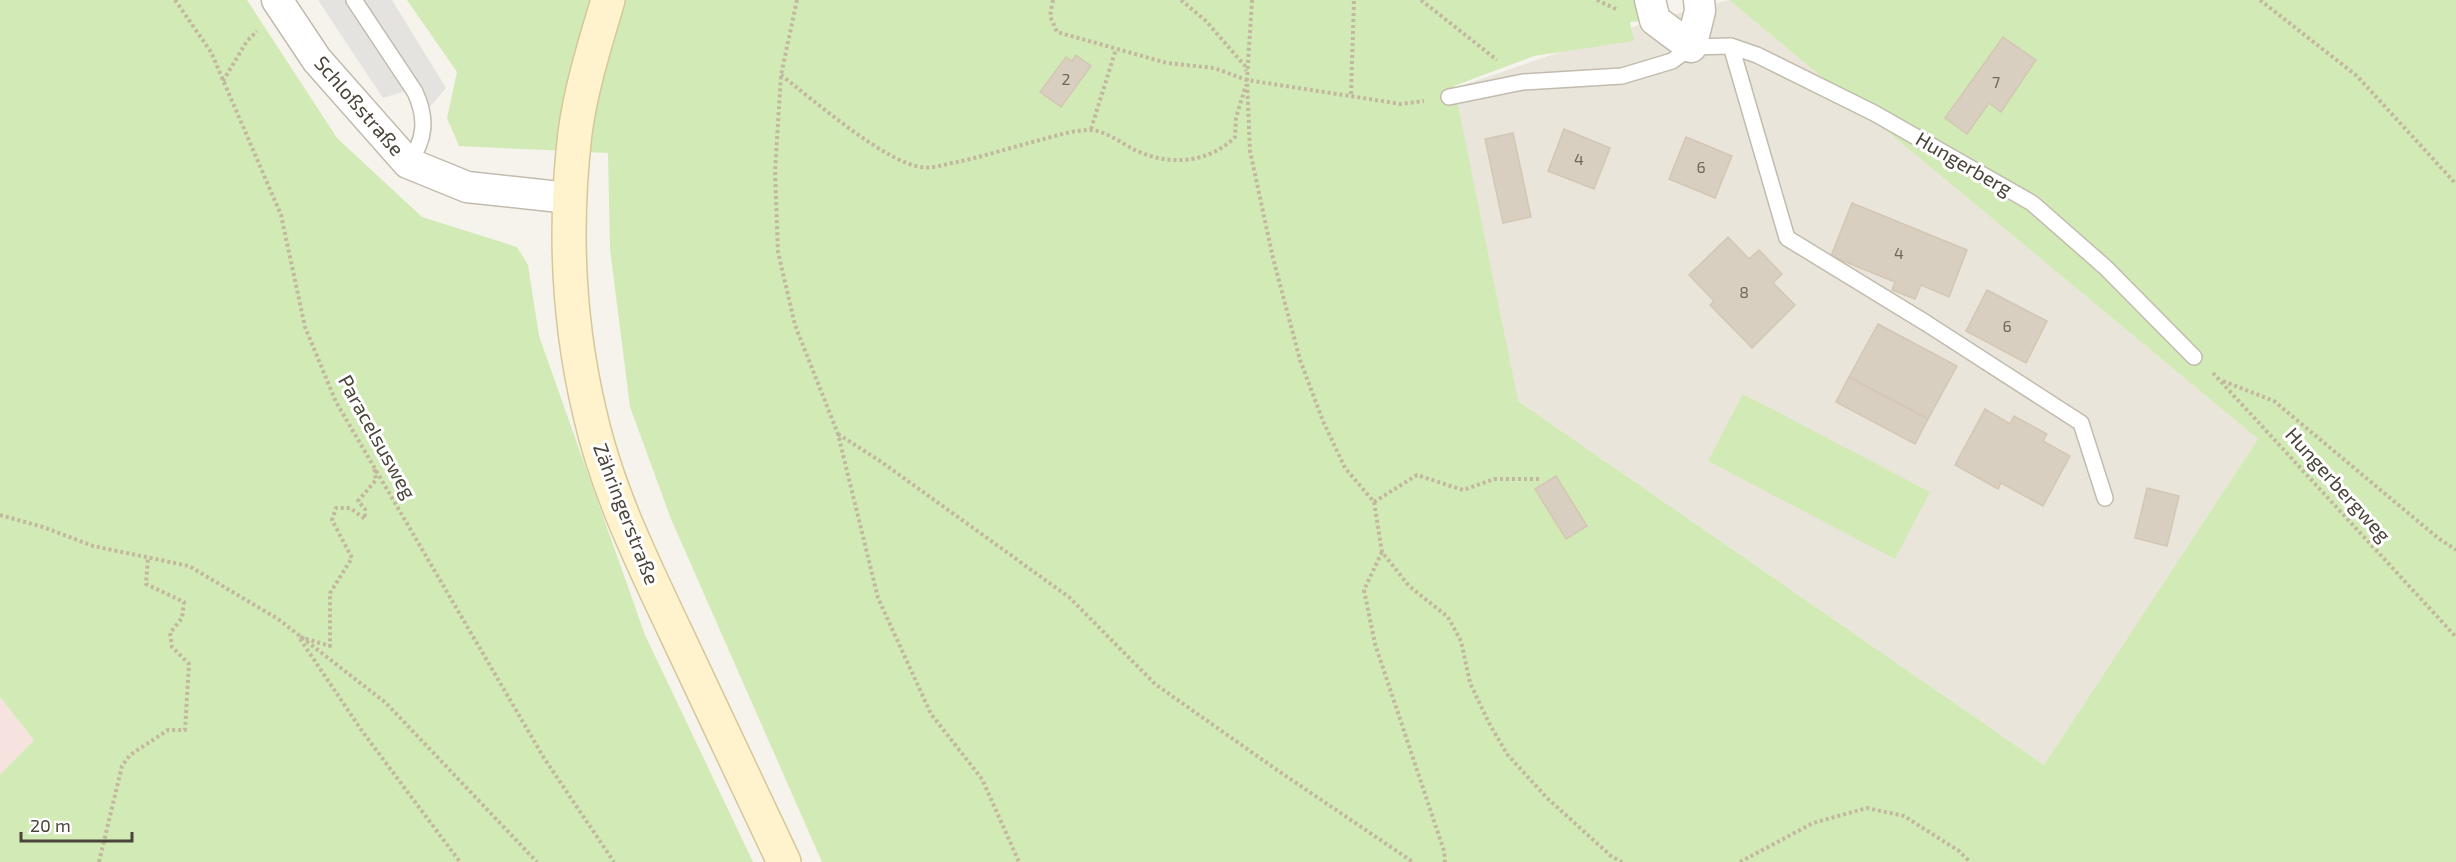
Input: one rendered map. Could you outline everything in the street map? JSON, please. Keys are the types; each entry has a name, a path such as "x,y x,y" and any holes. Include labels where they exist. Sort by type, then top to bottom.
{"main road":[{"name":"Zähringerstraße","path":"608,0 587,72 576,131 569,198 569,267 576,343 590,416 609,482 635,546 784,862"}],"street":[{"path":"1650,0 1654,20 1691,47 1700,11 1699,0"},
{"name":"Schloßstraße","path":"281,7 317,60 408,163 467,187 569,198"}],"lane":[{"path":"354,0 422,106 422,137 419,150 408,163"},
{"path":"1731,46 1787,238 1926,323 2081,423 2105,498"},
{"name":"Hungerberg","path":"1691,47 1731,46 1757,55 1874,112 2032,203 2105,267 2194,357"},
{"path":"1449,97 1523,81 1622,76 1672,61 1691,47"}],"path":[{"name":"Paracelsusweg","path":"175,0 211,52 281,215 305,327 336,402 544,758 614,862"},
{"path":"797,0 781,75 775,172 778,252 795,325 838,434 878,598 931,714 982,779 1019,862"},
{"path":"1053,0 1050,16 1057,32 1167,63 1214,68 1247,80 1351,94 1401,104 1449,97"},
{"path":"1181,0 1206,21 1245,66 1250,151 1273,258 1300,360 1345,468 1374,502 1382,552 1409,586 1448,617 1461,640 1470,683 1489,723 1508,754 1546,797 1611,856 1622,862"},
{"path":"781,75 860,135 897,158 920,167 933,167 965,160 1061,134 1090,129 1110,136 1157,160 1180,161 1202,157 1227,145 1235,136 1236,118 1247,80 1252,0"},
{"path":"1351,94 1354,0"},
{"path":"1421,0 1523,81"},
{"path":"2259,0 2357,76 2456,184"},
{"path":"223,81 247,41 281,7"},
{"path":"1090,129 1116,49"},
{"name":"Hungerbergweg","path":"2194,357 2222,380 2456,637"},
{"path":"2222,380 2274,401 2438,538 2456,550"},
{"path":"838,434 880,461 1069,597 1155,684 1413,862"},
{"path":"298,636 330,646 330,593 352,558 332,520 336,508 350,508 365,519 365,509 358,501 376,480 368,455"},
{"path":"1374,502 1417,475 1463,490 1494,479 1540,479"},
{"path":"0,515 43,527 93,546 189,566 278,619 386,703 537,862"},
{"path":"1382,552 1364,590 1375,644 1444,851 1445,862"},
{"path":"99,862 122,766 130,755 168,730 185,730 189,664 172,647 170,633 182,618 184,602 146,584 148,558"},
{"path":"298,636 362,731 460,862"},
{"path":"1740,862 1813,823 1867,808 1904,816 1959,851 1970,862"}],"shaded area":[{"path":"318,0 392,0 446,88 428,109 408,90 383,98"},
{"path":"1729,0 2258,439 2044,765 1518,401 1390,110 1654,20"},
{"path":"0,697 34,740 0,775"}],"green space":[{"path":"0,0 247,0 337,138 422,217 517,247 528,265 539,336 645,635 753,862 0,862 0,775 34,740 0,697"},
{"path":"407,0 1650,0 1655,20 1630,22 1634,41 1534,56 1454,86 1518,401 2044,765 2258,439 1729,0 2456,0 2456,862 822,862 671,519 630,407 610,249 608,153 459,146 447,118 457,72"},
{"path":"1743,394 1930,492 1895,559 1708,461"}],"building":[{"path":"2003,37 2036,60 2001,112 1989,103 1967,134 1945,118"},
{"path":"1076,55 1091,66 1061,107 1040,92 1066,57 1072,61"},
{"path":"1564,129 1610,148 1594,189 1548,171"},
{"path":"1513,133 1531,217 1503,223 1485,139"},
{"path":"1686,137 1732,156 1715,198 1669,179"},
{"path":"1852,203 1967,250 1949,297 1921,285 1915,299 1892,290 1895,282 1831,256"},
{"path":"1728,237 1749,259 1759,250 1782,274 1773,283 1795,305 1752,348 1710,305 1714,301 1689,275"},
{"path":"1987,290 2047,321 2026,363 1966,331"},
{"path":"1878,324 1957,366 1928,419 1849,377"},
{"path":"1849,377 1928,419 1915,444 1836,402"},
{"path":"1985,409 2010,424 2014,416 2047,434 2043,441 2070,456 2043,506 2001,483 1998,489 1955,465"},
{"path":"1556,476 1587,526 1566,539 1535,489"},
{"path":"2147,488 2179,496 2167,546 2135,538"}]}
